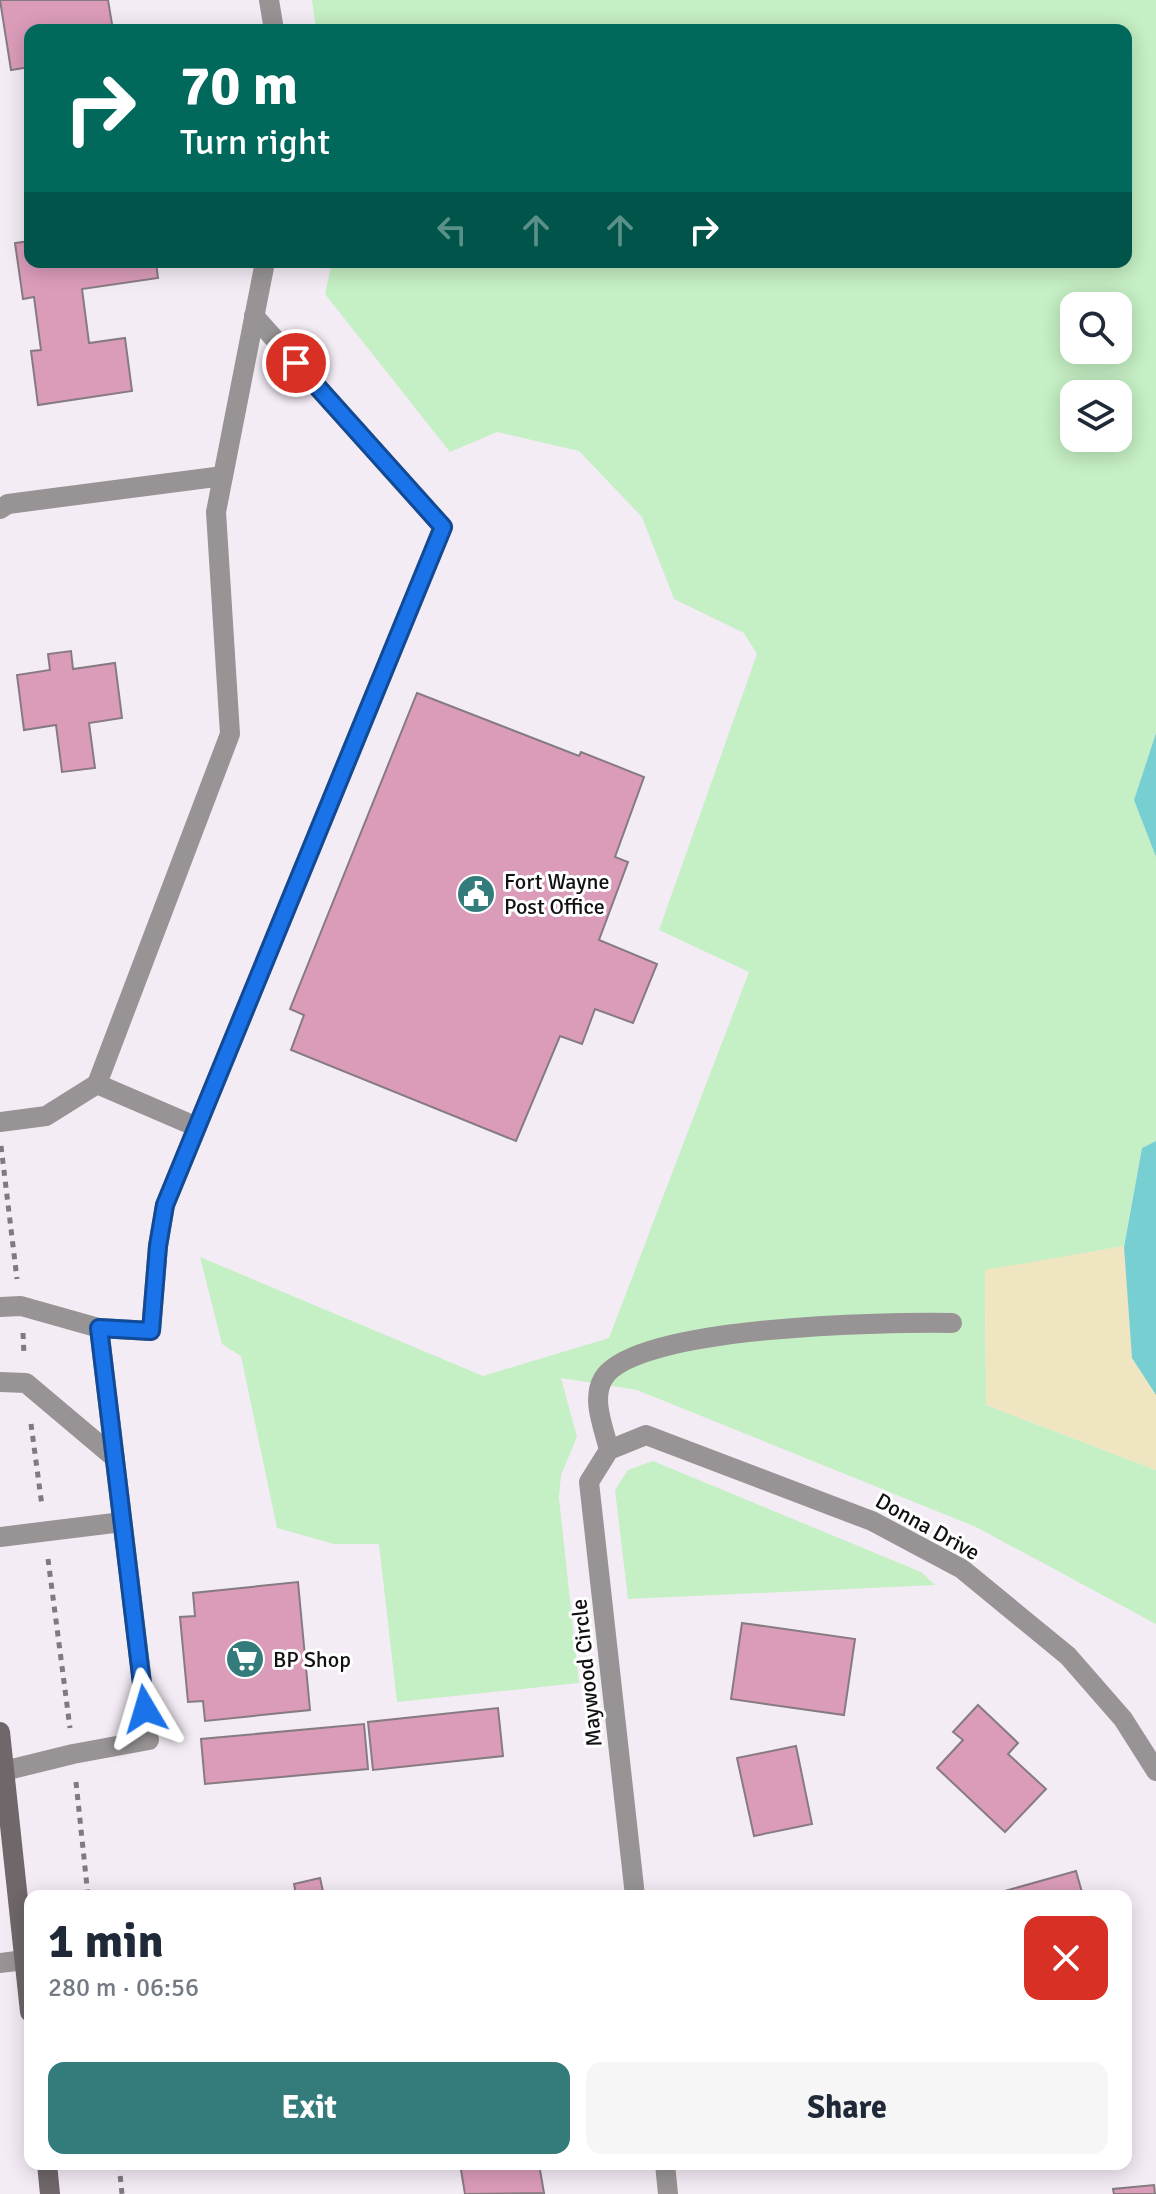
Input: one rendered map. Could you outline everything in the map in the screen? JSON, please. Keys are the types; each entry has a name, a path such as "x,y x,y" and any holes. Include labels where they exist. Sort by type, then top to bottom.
{"main road":[{"path":"0,1732 24,1960"},
{"path":"48,2170 50,2194"}],"street":[{"path":"269,0 273,24"},
{"path":"0,1122 46,1116 97,1084 230,734 216,512 264,268"},
{"path":"0,1307 21,1306 99,1328 151,1331 158,1246 165,1205 443,527 254,316"},
{"path":"0,509 8,504 223,476"},
{"path":"97,1084 197,1127"},
{"path":"609,1450 598,1404 603,1378 628,1358 697,1339 861,1322 952,1323"},
{"path":"2,1772 149,1740 99,1328"},
{"path":"0,1382 26,1383 115,1458"},
{"name":"Donna Drive","path":"609,1450 646,1435 872,1521 962,1569 1068,1656 1123,1719 1156,1771"},
{"name":"Maywood Circle","path":"609,1450 589,1482 634,1890"},
{"path":"0,1537 122,1522"},
{"path":"0,1963 24,1960"},
{"path":"666,2170 668,2194"}],"path":[{"path":"120,2170 122,2194"}],"green space":[{"path":"312,0 1156,0 1156,733 1134,800 1156,857 1156,1141 1142,1148 1124,1246 985,1271 986,1405 1156,1470 1156,1624 976,1527 637,1390 561,1378 577,1437 561,1475 559,1498 579,1683 397,1702 379,1544 334,1544 277,1528 241,1356 222,1344 200,1257 483,1376 609,1338 749,972 659,930 757,654 744,633 674,599 642,517 579,451 497,432 450,452 325,294 331,268 1132,268 1132,24 315,24"},
{"path":"653,1461 921,1572 935,1585 628,1599 615,1490 628,1470"}],"sand":[{"path":"1124,1246 1132,1358 1156,1395 1156,1470 986,1405 985,1270"}],"water":[{"path":"1156,733 1156,857 1134,800"},
{"path":"1156,1141 1156,1395 1132,1358 1124,1247 1142,1148"}],"building":[{"path":"0,0 108,0 112,24 24,24 24,68 11,70"},
{"path":"24,242 24,268 157,268 158,278 82,289 89,343 125,338 132,391 38,405 31,351 41,350 34,297 23,299 15,243"},
{"path":"71,651 73,669 115,663 122,718 89,723 95,768 62,772 56,725 24,730 17,675 50,670 48,654"},
{"name":"Fort Wayne Post Office","path":"417,693 579,756 581,752 644,777 615,857 628,862 599,940 657,964 633,1023 595,1009 582,1044 560,1036 516,1141 291,1050 304,1015 290,1009"},
{"name":"BP Shop","path":"298,1582 310,1710 205,1721 203,1701 188,1702 180,1617 195,1616 193,1593"},
{"path":"742,1623 855,1639 844,1715 731,1699"},
{"path":"978,1705 1018,1743 1008,1754 1046,1789 1005,1832 937,1768 963,1740 953,1732"},
{"path":"498,1708 503,1756 373,1770 368,1722"},
{"path":"364,1724 368,1769 205,1784 201,1739"},
{"path":"796,1746 812,1824 754,1836 737,1758"},
{"path":"1076,1871 1081,1890 1008,1890"},
{"path":"320,1878 323,1890 295,1890 294,1884"},
{"path":"461,2170 540,2170 544,2193 465,2194"},
{"path":"1154,2185 1155,2194 1114,2194 1113,2189"}],"place":[{"name":"Fort Wayne Post Office","path":"476,894"},
{"name":"BP Shop","path":"245,1659"}],"route":[{"path":"145,1709 99,1328 151,1331 158,1246 165,1205 443,527 296,363"}]}
